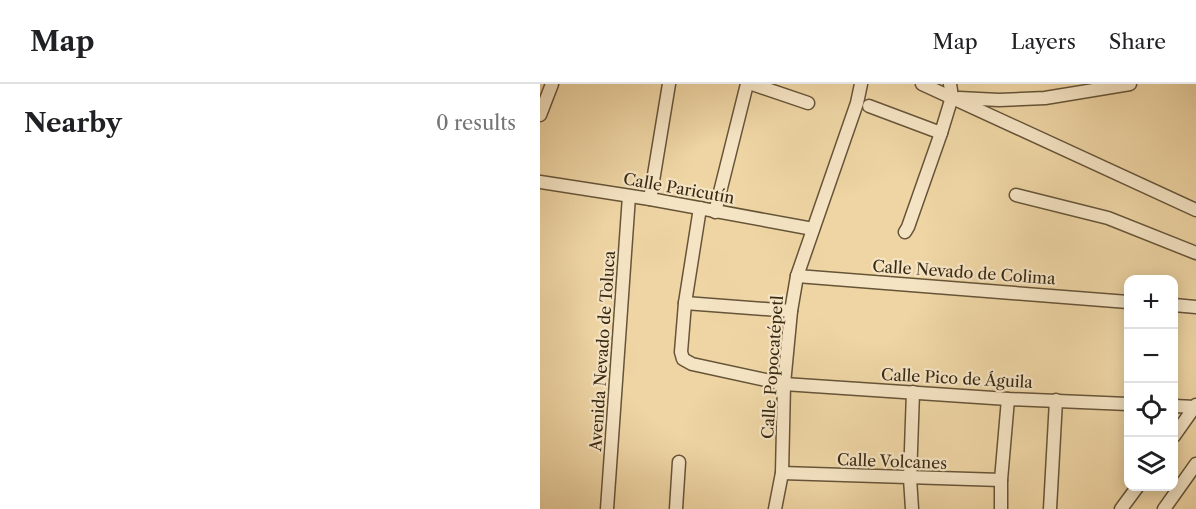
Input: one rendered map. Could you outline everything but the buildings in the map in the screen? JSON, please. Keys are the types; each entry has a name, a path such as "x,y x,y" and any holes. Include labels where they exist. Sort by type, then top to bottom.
{"street":[{"path":"540,115 552,84"},
{"path":"650,199 669,84"},
{"path":"715,212 749,84 808,103"},
{"name":"Calle Popocatépetl","path":"775,509 782,473 784,384 797,276 857,103 861,84"},
{"path":"922,84 1196,210"},
{"path":"905,232 952,97 950,84"},
{"path":"952,97 999,100 1045,98 1130,84"},
{"path":"869,106 941,133"},
{"name":"Calle Paricutín","path":"540,182 650,199 813,229"},
{"path":"1016,195 1108,218 1196,254"},
{"name":"Avenida Nevado de Toluca","path":"607,509 629,196"},
{"path":"700,208 685,303 791,311"},
{"name":"Calle Nevado de Colima","path":"797,276 1124,302"},
{"name":"Calle Pico de Águila","path":"685,303 681,352 683,359 692,364 784,384 1008,399 1124,404"},
{"path":"1178,305 1196,307"},
{"path":"912,509 910,478 913,392"},
{"path":"1001,509 1001,480 1008,399"},
{"path":"1050,509 1056,400"},
{"path":"1178,406 1195,406"},
{"path":"1178,429 1195,406"},
{"path":"676,509 679,462"},
{"path":"1164,509 1196,464"},
{"name":"Calle Volcanes","path":"782,473 1001,480"},
{"path":"1122,509 1135,491"}]}
